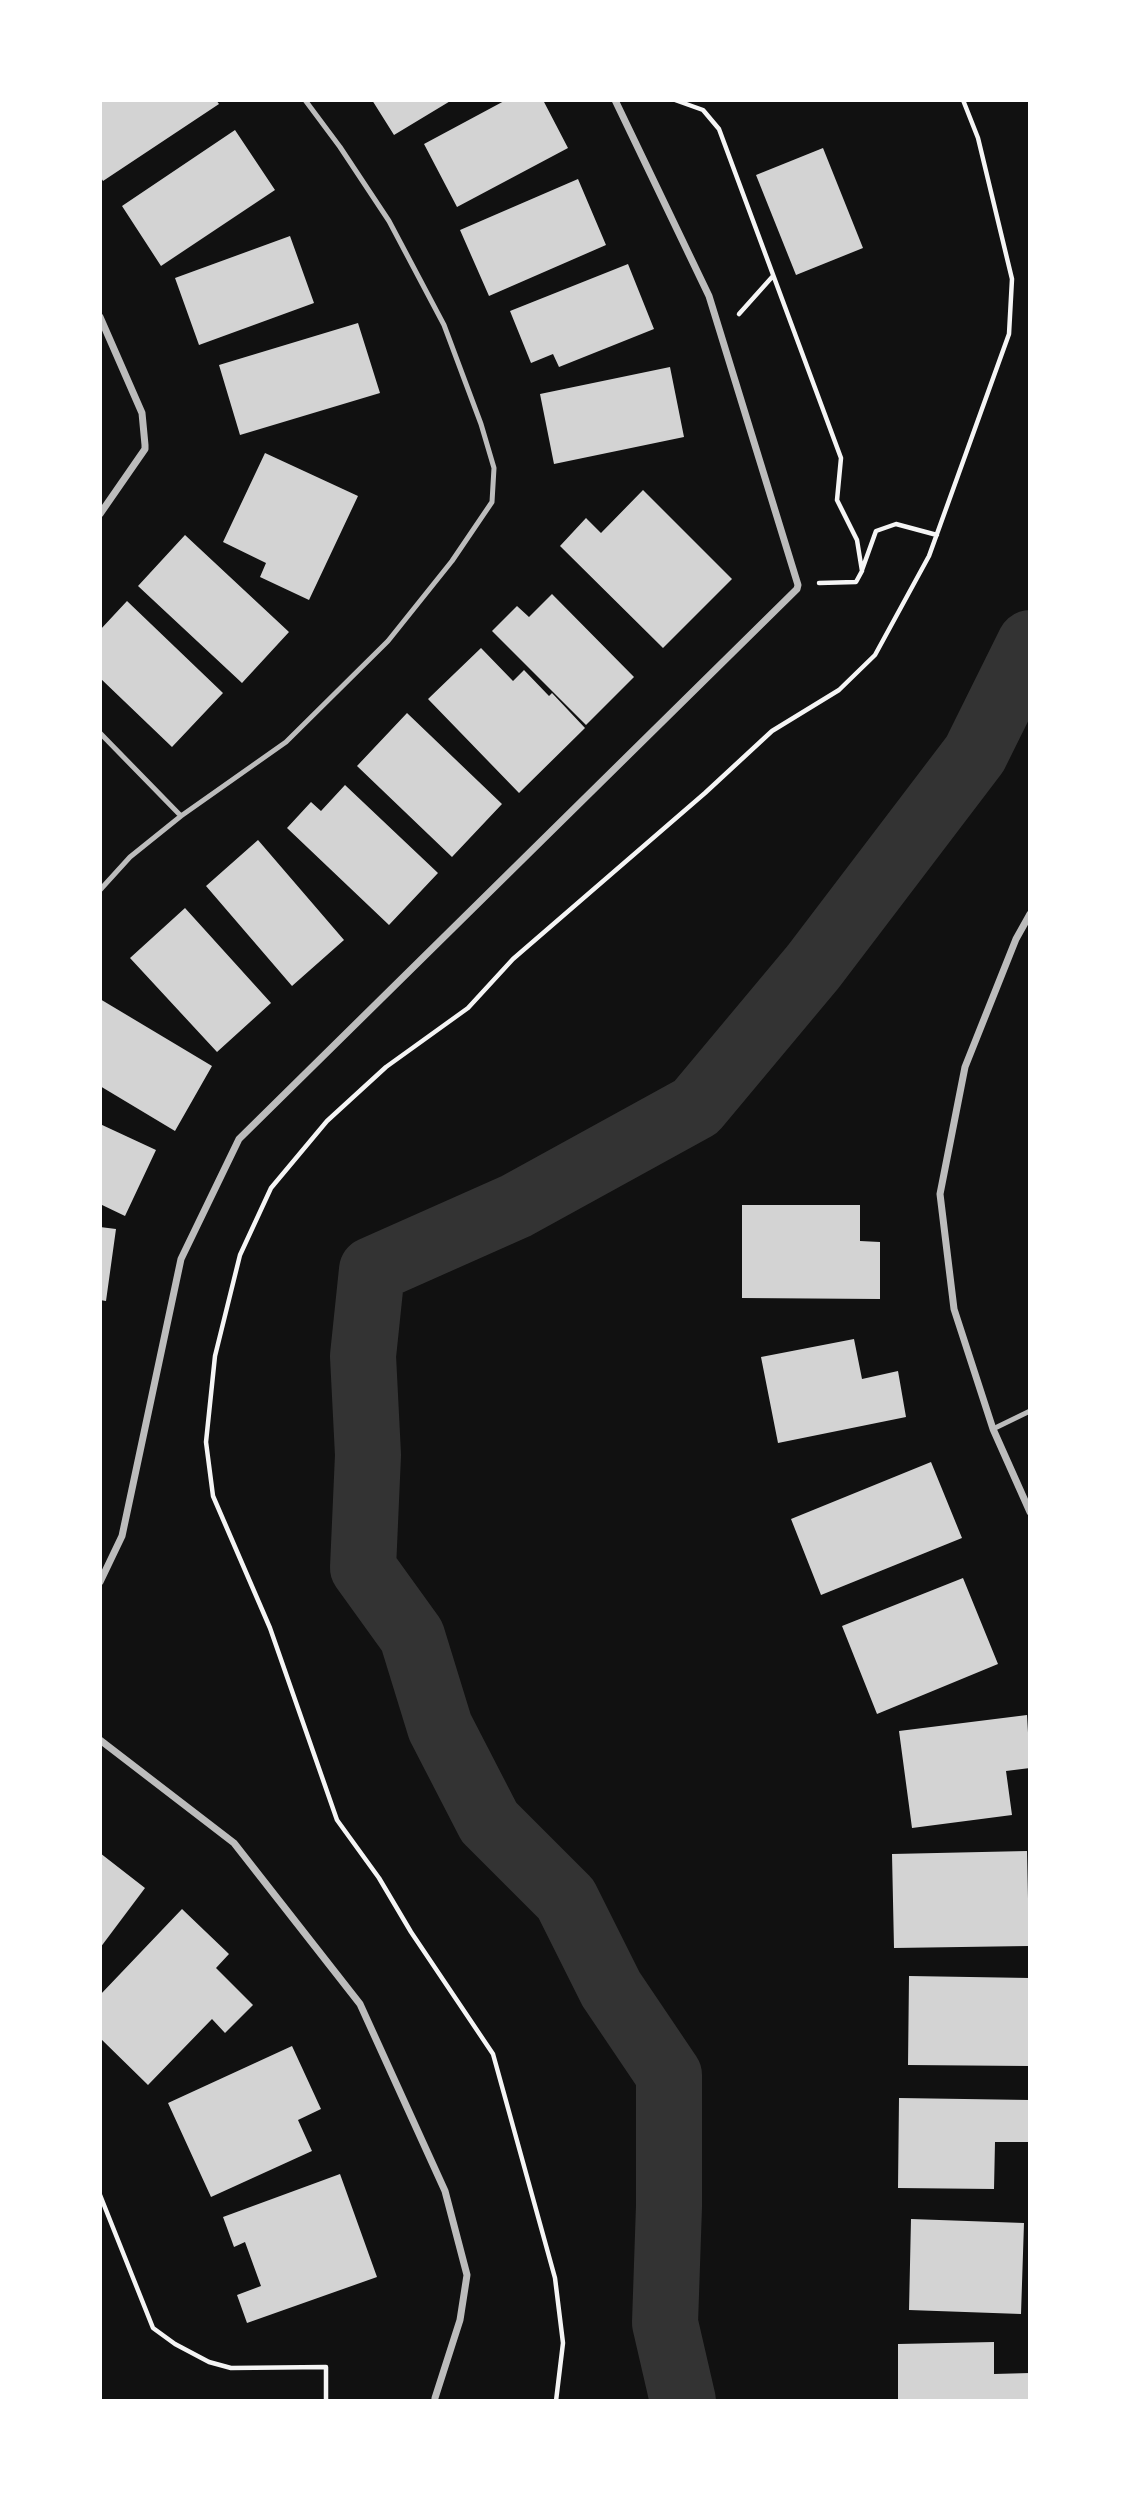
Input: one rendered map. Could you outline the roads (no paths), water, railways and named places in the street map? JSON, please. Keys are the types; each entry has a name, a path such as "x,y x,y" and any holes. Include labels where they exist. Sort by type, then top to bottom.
{"street":[{"path":"100,1582 122,1536 181,1259 239,1139 797,590 798,585 709,296 615,100"},
{"path":"100,317 142,413 145,445 100,514"},
{"path":"1030,914 1016,939 965,1067 940,1194 954,1308 993,1429 1030,1512"},
{"path":"100,1740 234,1843 360,2004 445,2191 467,2275 460,2320 435,2398"}],"lane":[{"path":"100,890 130,856 181,816 286,742 388,641 452,561 492,502 494,468 481,424 443,325 390,221 340,147 304,100"},
{"path":"100,733 181,816"},
{"path":"993,1429 1030,1411"}],"waterway":[{"path":"683,2401 665,2323 669,2206 669,2075 611,1989 566,1899 489,1822 440,1727 412,1636 363,1568 368,1455 363,1356 372,1270 516,1206 696,1107 813,967 975,754 1030,643"}]}
